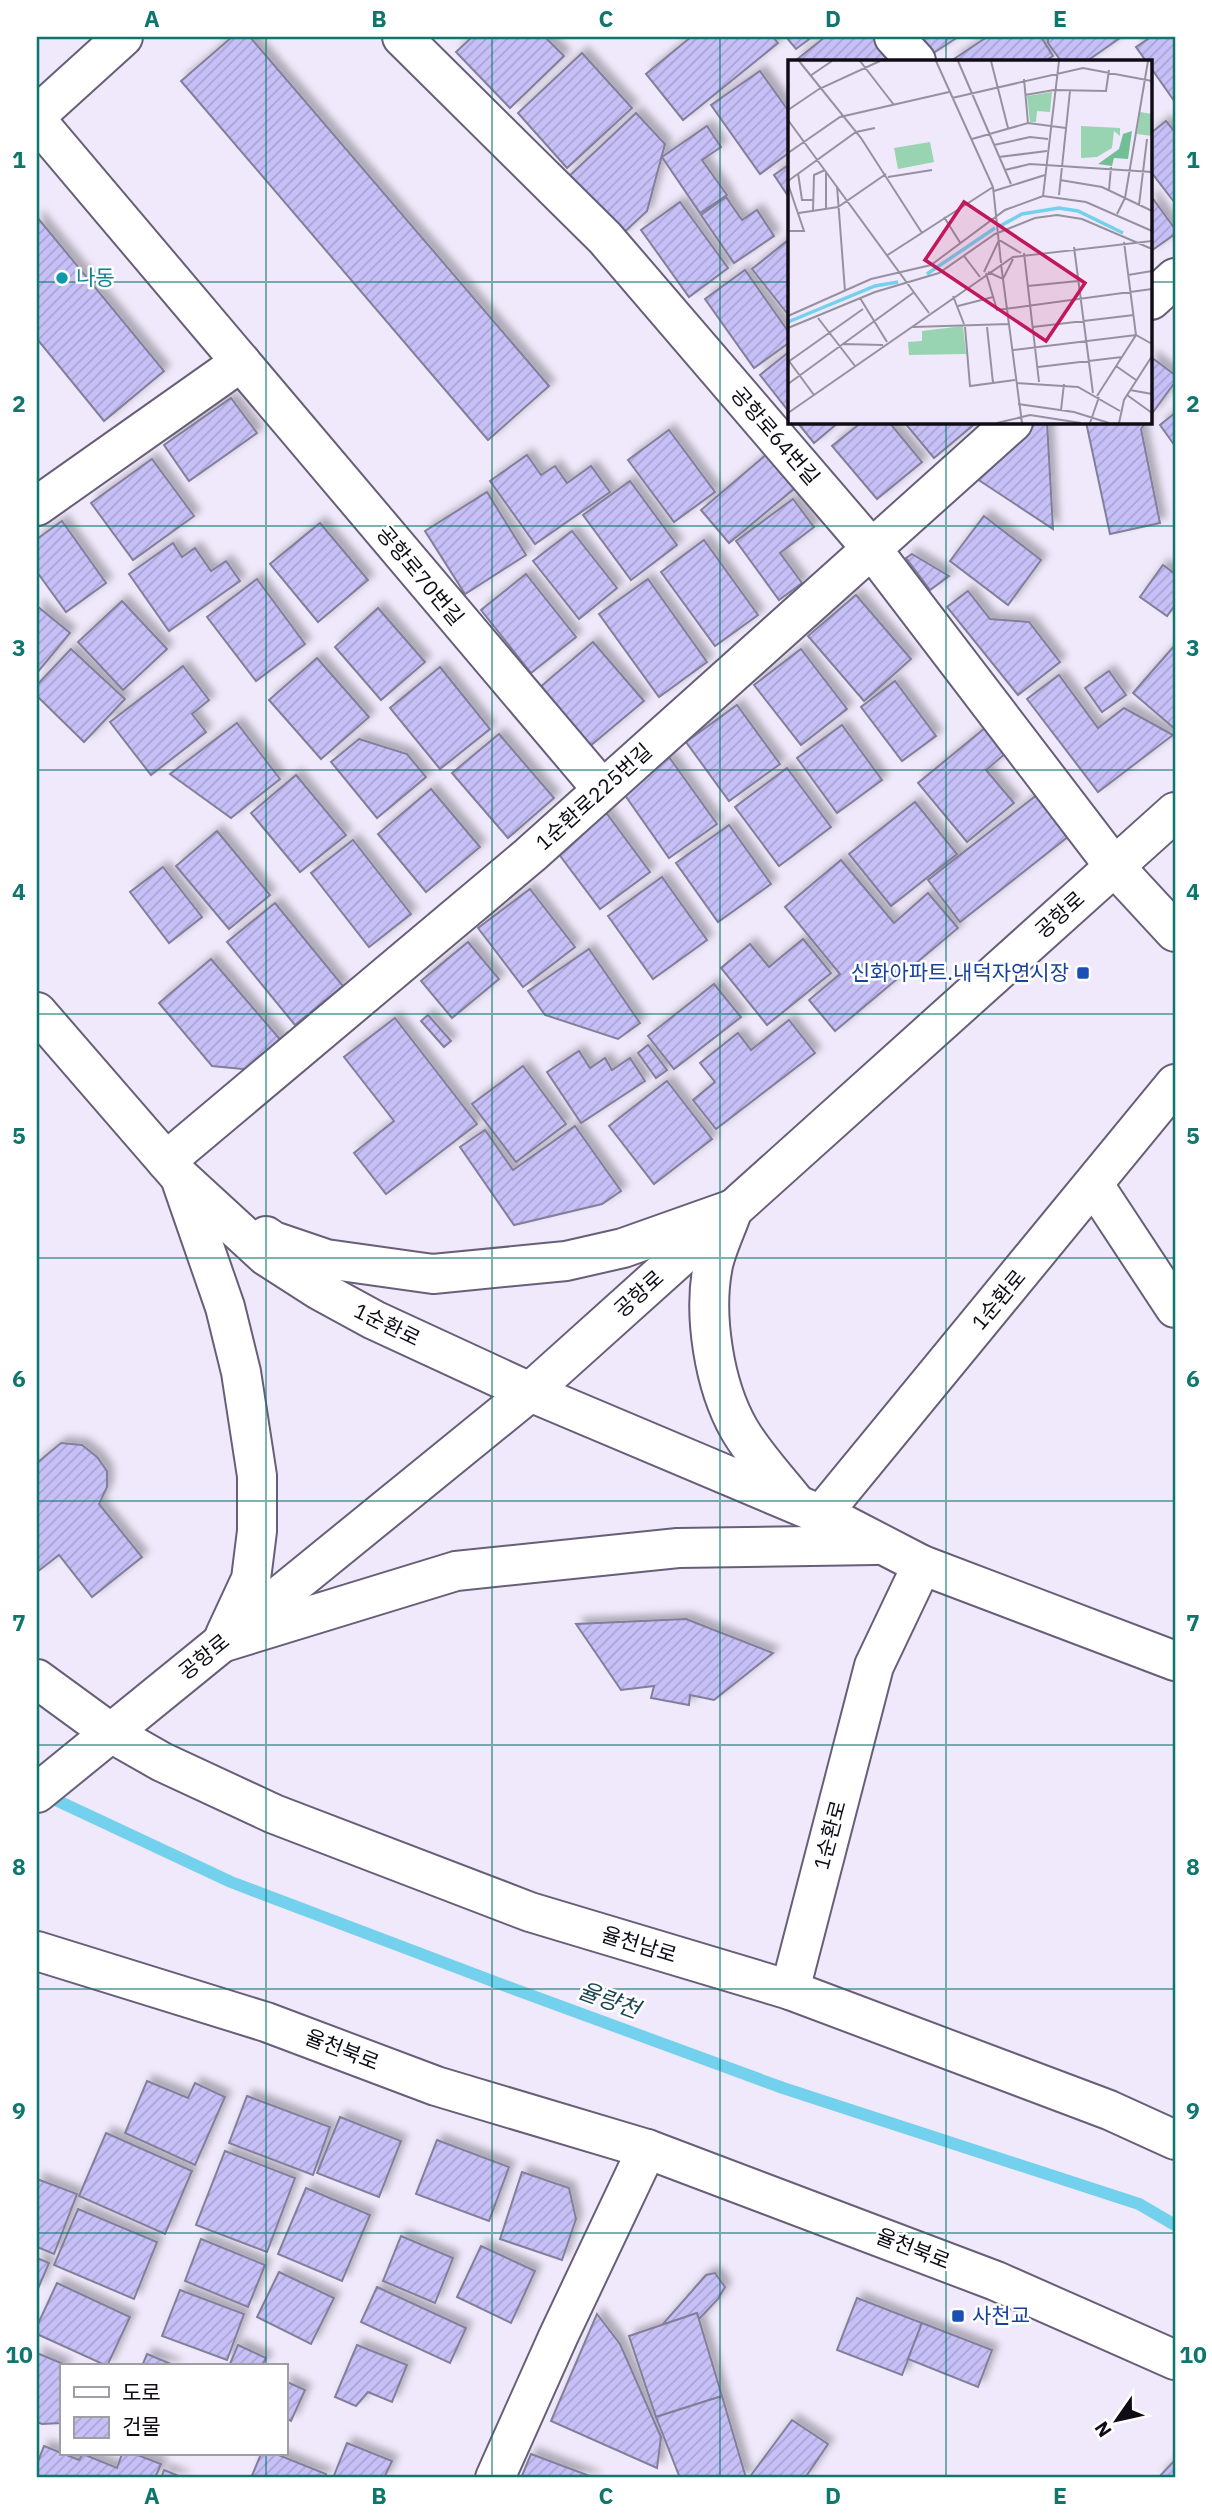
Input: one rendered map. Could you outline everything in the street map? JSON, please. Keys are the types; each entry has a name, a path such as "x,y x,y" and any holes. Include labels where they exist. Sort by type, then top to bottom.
{"street":[{"path":"37,115 123,37"},
{"name":"공항로64번길","path":"402,37 605,238 871,548 1114,866"},
{"path":"894,37 915,60"},
{"name":"공항로70번길","path":"37,121 602,789"},
{"path":"1152,299 1175,278"},
{"path":"37,506 241,362"},
{"name":"1순환로225번길","path":"173,1169 530,855 1011,424"},
{"name":"공항로","path":"37,1793 530,1392 1175,812"},
{"path":"1114,866 1175,932"},
{"name":"1순환로","path":"37,1012 173,1169 266,1256 319,1290 374,1320 530,1392 809,1510 922,1565 1175,1661"},
{"name":"1순환로","path":"809,1510 1094,1185 1175,1084"},
{"path":"173,1169 273,1241 326,1259 433,1274 566,1261 623,1248 733,1209"},
{"path":"173,1169 225,1307 241,1372 257,1476 257,1531 251,1579 221,1643"},
{"path":"1094,1185 1175,1308"},
{"path":"733,1209 713,1265 710,1303 711,1336 725,1401 740,1430 809,1510"},
{"path":"221,1643 456,1571 678,1548 883,1545"},
{"name":"1순환로","path":"790,1990 874,1666 922,1565"},
{"name":"율천남로","path":"37,1679 97,1744 162,1762 274,1814 530,1912 790,1990 1110,2110 1175,2140"},
{"name":"율천북로","path":"37,1951 266,2022 436,2086 647,2149 996,2281 1175,2360"},
{"path":"495,2478 647,2149"}],"building":[{"path":"232,37 250,37 549,386 488,440 181,81"},
{"path":"472,37 545,37 564,56 510,108 456,52"},
{"path":"691,37 773,37 778,43 683,120 646,74"},
{"path":"786,37 812,37 796,49"},
{"path":"825,37 873,37 888,56 883,60 796,60"},
{"path":"920,37 958,37 932,54"},
{"path":"987,37 1041,37 1053,56 1047,60 952,60"},
{"path":"1048,37 1120,37 1088,60 1060,60 1048,43"},
{"path":"1151,37 1175,37 1175,102 1152,69 1152,60 1145,60 1136,47"},
{"path":"582,53 632,108 567,168 518,113"},
{"path":"760,71 788,110 788,153 760,174 711,105"},
{"path":"636,113 665,144 647,211 619,237 565,180"},
{"path":"1166,121 1175,132 1175,203 1152,173 1152,132"},
{"path":"707,126 721,147 702,160 727,195 700,213 662,157"},
{"path":"788,165 788,196 774,175"},
{"path":"726,197 742,220 757,210 774,236 734,263 701,215"},
{"path":"1152,197 1175,229 1175,234 1152,250"},
{"path":"680,202 728,268 689,297 641,230"},
{"name":"나동","path":"37,217 164,371 104,421 37,339"},
{"path":"787,241 788,314 752,269"},
{"path":"745,270 788,331 788,343 754,368 705,299"},
{"path":"788,353 788,410 760,375"},
{"path":"1152,358 1175,375 1175,382 1152,414"},
{"path":"231,398 257,433 189,481 164,445"},
{"path":"1175,413 1175,446 1160,425"},
{"path":"799,424 837,424 814,443"},
{"path":"860,424 891,424 922,462 877,499 832,446"},
{"path":"906,424 975,424 934,458"},
{"path":"1035,424 1047,424 1053,529 974,477"},
{"path":"1086,424 1145,424 1141,429 1160,523 1110,534"},
{"path":"669,430 715,492 674,522 628,460"},
{"path":"767,454 795,488 729,543 701,510"},
{"path":"527,455 541,475 555,466 567,483 591,466 610,492 535,544 490,481"},
{"path":"152,459 194,516 133,560 91,503"},
{"path":"630,481 677,545 631,580 583,515"},
{"path":"487,492 526,555 465,594 425,531"},
{"path":"793,499 814,527 780,553 802,583 779,600 736,541"},
{"path":"984,516 1041,560 1008,605 950,561"},
{"path":"62,521 106,583 66,612 37,572 37,539"},
{"path":"320,523 368,580 318,622 270,564"},
{"path":"572,531 617,588 579,619 533,561"},
{"path":"704,540 758,615 715,646 661,572"},
{"path":"173,543 182,557 195,548 211,571 226,561 240,581 169,631 129,574"},
{"path":"912,554 949,576 930,590 906,558"},
{"path":"1163,565 1175,574 1175,605 1167,616 1140,597"},
{"path":"526,574 576,637 531,673 481,610"},
{"path":"257,579 305,644 256,681 207,617"},
{"path":"648,579 707,662 659,697 599,614"},
{"path":"968,591 990,619 1029,622 1060,662 1018,695 947,607"},
{"path":"856,595 911,659 864,701 808,636"},
{"path":"122,601 167,649 123,690 78,642"},
{"path":"37,606 70,633 37,673"},
{"path":"378,608 425,662 381,700 335,647"},
{"path":"593,642 644,701 590,746 539,688"},
{"path":"1175,645 1175,729 1133,693"},
{"path":"71,649 125,699 84,742 37,696 37,685"},
{"path":"801,649 847,709 801,745 754,685"},
{"path":"317,658 369,717 321,759 269,700"},
{"path":"183,666 209,700 192,714 206,732 151,775 110,722"},
{"path":"440,667 490,729 440,769 390,708"},
{"path":"1109,671 1126,695 1102,712 1085,688"},
{"path":"1059,675 1098,728 1124,708 1173,735 1098,792 1027,699"},
{"path":"895,681 936,736 902,761 861,707"},
{"path":"737,705 780,764 729,801 686,742"},
{"path":"237,723 280,779 231,818 170,774"},
{"path":"842,725 882,780 837,813 797,758"},
{"path":"985,728 1006,753 986,770 1014,803 967,842 918,783"},
{"path":"499,734 554,798 508,838 452,773"},
{"path":"359,739 407,754 426,777 377,818 331,762"},
{"path":"669,757 717,824 669,858 622,791"},
{"path":"787,768 831,827 779,866 735,807"},
{"path":"296,775 346,835 300,872 251,813"},
{"path":"431,789 480,847 426,892 378,834"},
{"path":"1042,791 1074,832 960,922 928,880"},
{"path":"915,802 957,854 891,906 849,854"},
{"path":"602,807 650,872 600,909 552,845"},
{"path":"729,825 771,884 718,922 676,863"},
{"path":"217,831 270,895 229,929 176,866"},
{"path":"353,840 411,914 369,947 311,873"},
{"path":"841,860 894,923 928,893 958,928 835,1031 809,1000 840,974 785,907"},
{"path":"163,867 202,917 169,943 130,892"},
{"path":"662,877 707,940 653,979 608,916"},
{"path":"530,889 575,947 523,987 478,928"},
{"path":"275,903 343,986 295,1025 227,942"},
{"path":"803,939 831,973 767,1025 721,968 750,944 769,967"},
{"path":"468,942 499,979 452,1018 421,981"},
{"path":"589,949 640,1023 618,1039 545,1015 528,991"},
{"path":"211,959 284,1044 253,1070 212,1066 159,1003"},
{"path":"714,984 741,1017 674,1069 648,1036"},
{"path":"428,1015 451,1041 444,1047 421,1021"},
{"path":"395,1018 477,1124 386,1194 354,1153 394,1121 344,1057"},
{"path":"789,1020 815,1053 716,1129 693,1100 715,1082 700,1063 738,1033 751,1050"},
{"path":"648,1045 667,1070 656,1078 638,1053"},
{"path":"579,1051 590,1068 605,1058 612,1070 630,1058 645,1081 581,1123 547,1072"},
{"path":"523,1066 566,1124 516,1162 472,1104"},
{"path":"667,1081 712,1139 654,1184 609,1126"},
{"path":"575,1126 621,1191 602,1204 514,1225 460,1147 485,1130 513,1170"},
{"path":"61,1443 82,1445 97,1457 107,1471 107,1487 99,1504 142,1557 92,1597 59,1555 37,1572 37,1463"},
{"path":"686,1619 773,1653 714,1700 690,1695 689,1705 651,1698 654,1686 621,1690 576,1624"},
{"path":"147,2081 188,2098 195,2083 225,2097 195,2165 125,2133"},
{"path":"247,2096 330,2127 313,2175 229,2143"},
{"path":"340,2117 401,2141 379,2197 317,2173"},
{"path":"106,2133 192,2171 165,2234 79,2196"},
{"path":"437,2140 509,2167 489,2221 416,2194"},
{"path":"225,2151 295,2178 267,2252 196,2225"},
{"path":"522,2172 569,2188 576,2219 562,2260 500,2239"},
{"path":"37,2179 77,2194 54,2254 37,2247"},
{"path":"306,2188 370,2215 342,2281 278,2254"},
{"path":"78,2209 157,2242 134,2299 54,2265"},
{"path":"401,2236 453,2258 435,2303 383,2281"},
{"path":"201,2239 265,2265 248,2307 185,2281"},
{"path":"481,2246 535,2271 511,2323 457,2297"},
{"path":"37,2258 49,2263 37,2291"},
{"path":"279,2272 334,2298 311,2344 257,2317"},
{"path":"715,2273 725,2287 718,2299 699,2319 697,2313 662,2325 706,2275"},
{"path":"57,2283 130,2317 108,2364 37,2334 37,2326"},
{"path":"377,2287 466,2328 450,2363 361,2322"},
{"path":"180,2290 244,2314 227,2360 162,2336"},
{"path":"857,2298 922,2323 902,2375 837,2350"},
{"path":"697,2313 722,2396 656,2417 629,2336"},
{"path":"597,2314 620,2344 661,2437 657,2468 551,2421"},
{"path":"922,2323 992,2350 978,2387 908,2359"},
{"path":"238,2345 266,2358 263,2364 230,2364"},
{"path":"357,2345 407,2365 392,2402 368,2392 356,2406 335,2397"},
{"path":"37,2353 63,2364 60,2364 60,2423 37,2422"},
{"path":"147,2354 171,2364 143,2364"},
{"path":"287,2382 305,2390 291,2421 287,2419"},
{"path":"722,2396 746,2478 680,2478 656,2417"},
{"path":"792,2420 828,2444 805,2478 749,2478"},
{"path":"347,2443 392,2461 384,2478 333,2478"},
{"path":"44,2446 60,2452 60,2456 79,2460 82,2456 88,2456 117,2468 121,2456 140,2456 161,2464 155,2478 37,2478 37,2464"},
{"path":"531,2454 595,2478 521,2478"},
{"path":"260,2456 281,2456 326,2474 324,2478 251,2478"},
{"path":"1175,2460 1175,2478 1158,2478"},
{"path":"164,2470 184,2478 161,2478"}],"waterway":[{"name":"율량천","path":"43,1794 231,1882 783,2088 1139,2204 1175,2225"}],"place":[{"name":"나동","path":"62,278"},
{"name":"신화아파트.내덕자연시장","path":"1083,973"},
{"name":"사천교","path":"958,2316"}]}
